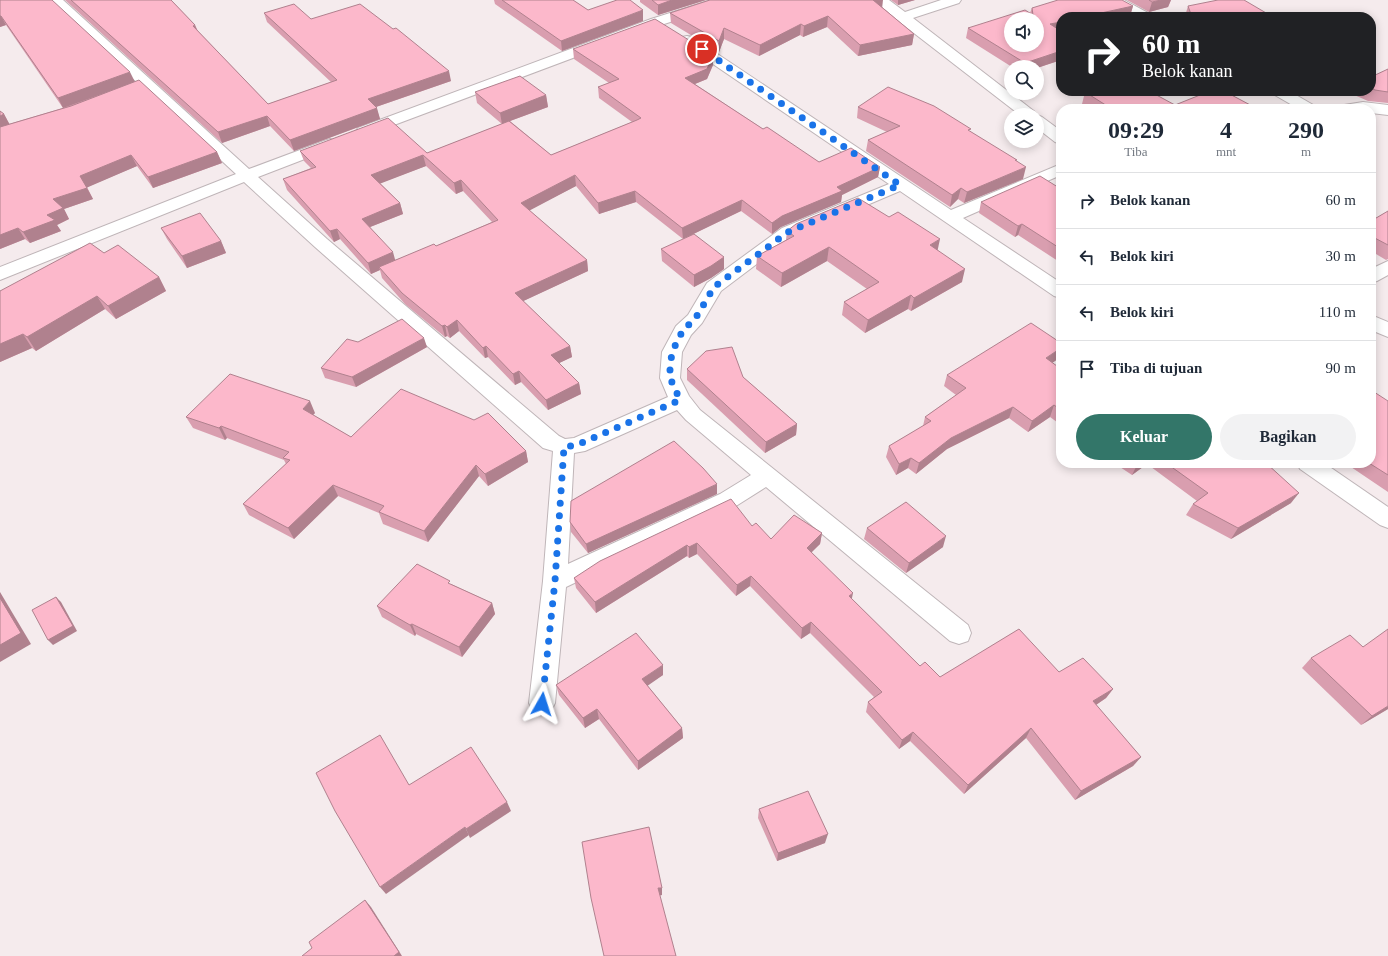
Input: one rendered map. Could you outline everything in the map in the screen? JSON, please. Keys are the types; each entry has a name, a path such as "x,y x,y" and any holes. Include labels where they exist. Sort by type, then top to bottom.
{"street":[{"path":"55,0 327,248 552,442 564,447 577,445 680,400"},
{"path":"0,274 247,175 348,138 651,17 724,0"},
{"path":"881,0 1021,108"},
{"path":"902,17 954,0"},
{"path":"1114,0 1136,12"},
{"path":"651,17 702,49 900,185 1056,289"},
{"path":"1287,96 1301,104"},
{"path":"1376,109 1388,110"},
{"path":"1044,126 1056,135"},
{"path":"950,217 1056,171"},
{"path":"900,185 788,232 714,287 695,319 683,330 672,352 670,378 680,400 693,415 959,633"},
{"path":"1376,274 1388,267"},
{"path":"1376,324 1388,331"},
{"path":"542,704 555,581 564,447"},
{"path":"1315,468 1388,519"},
{"path":"555,581 728,500 767,476"}],"building":[{"path":"0,0 52,0 130,72 58,98 0,16"},
{"path":"71,0 171,0 195,25 193,26 268,104 337,80 264,13 294,4 311,19 360,4 393,29 396,28 449,71 368,99 377,108 290,140 267,116 218,132"},
{"path":"502,0 573,0 588,10 617,0 630,0 643,10 561,41"},
{"path":"652,0 672,0 658,5"},
{"path":"710,0 873,0 914,34 860,45 828,16 804,26 801,24 760,45 724,28 719,41 670,13"},
{"path":"1058,0 1122,0 1133,6 1106,12 1056,12 1056,23 1050,24 1056,28 1056,53 1034,60 1020,60 1007,52 1044,52 1044,12 1033,12 1032,8"},
{"path":"1149,0 1161,0 1152,2"},
{"path":"1218,0 1244,0 1264,12 1190,12 1188,6"},
{"path":"1004,17 1004,50 968,28"},
{"path":"655,19 713,55 707,69 685,78 763,129 767,127 819,162 851,148 880,167 837,187 842,191 782,216 772,223 742,200 682,228 635,191 598,203 575,175 521,203 587,260 515,293 570,346 551,355 579,383 546,400 519,371 513,374 486,346 483,348 457,320 447,327 445,325 442,326 402,293 379,267 434,244 436,246 498,220 461,180 454,183 423,155 371,175 400,203 362,219 393,252 368,263 337,229 330,231 283,179 316,167 300,151 388,118 427,153 509,121 551,155 637,120 641,118 598,87 619,79 573,49"},
{"path":"1388,69 1388,92 1376,90 1376,75"},
{"path":"520,76 546,95 500,113 475,92"},
{"path":"139,80 217,152 148,177 131,155 80,176 87,188 53,199 63,208 47,215 55,220 23,232 18,228 0,235 0,127 71,106"},
{"path":"888,87 934,106 971,129 968,130 1026,167 967,192 961,188 952,195 868,140 900,126 858,107"},
{"path":"1091,96 1158,96 1173,104 1104,104"},
{"path":"1198,96 1233,96 1248,104 1178,104"},
{"path":"1040,176 1056,186 1056,246 1022,224 1018,226 981,202"},
{"path":"858,198 889,217 898,212 940,239 930,245 965,269 914,298 911,295 868,320 844,302 879,282 829,247 782,273 757,256 794,236 787,231 796,224"},
{"path":"1388,211 1388,245 1376,239 1376,218"},
{"path":"200,213 221,241 182,256 161,228"},
{"path":"694,234 724,257 694,275 661,249"},
{"path":"90,243 104,253 118,245 159,277 108,306 97,296 27,337 23,334 0,344 0,291"},
{"path":"402,319 424,338 352,377 321,368 347,339 358,342"},
{"path":"1031,323 1056,340 1056,351 1046,358 1056,365 1056,406 1054,405 1032,421 1013,407 951,438 919,463 911,458 899,464 889,446 931,421 925,417 966,388 947,375"},
{"path":"732,347 743,377 797,424 766,442 687,369 706,351"},
{"path":"230,374 310,401 303,409 351,437 401,389 474,420 488,413 526,451 485,474 476,465 424,531 379,512 384,506 333,485 288,528 243,504 290,460 283,458 289,452 221,426 219,428 186,417"},
{"path":"1376,393 1388,401 1388,475 1376,467"},
{"path":"674,441 703,468 717,484 586,544 570,522 571,501"},
{"path":"1173,468 1272,468 1299,493 1238,528 1193,504 1208,493"},
{"path":"731,499 752,526 756,523 771,539 794,515 822,533 807,548 853,593 849,596 920,666 925,662 940,677 1019,629 1059,672 1083,658 1113,689 1093,701 1141,757 1081,791 1031,728 968,785 913,732 902,740 868,702 882,692 811,622 802,628 751,576 737,585 697,543 689,547 687,545 595,602 574,578 600,561"},
{"path":"906,502 946,536 909,563 867,528"},
{"path":"417,564 450,581 448,583 492,603 459,647 412,624 410,625 377,606"},
{"path":"56,597 73,626 48,640 32,610"},
{"path":"0,598 21,633 0,645"},
{"path":"1388,629 1388,706 1372,716 1311,658 1350,635 1363,647"},
{"path":"636,633 663,665 642,679 682,728 638,761 597,709 583,718 556,685"},
{"path":"380,735 409,785 471,747 507,802 466,829 465,827 380,887 335,811 316,773"},
{"path":"808,791 828,834 778,853 759,809"},
{"path":"649,827 662,888 658,888 676,956 604,956 591,898 582,842"},
{"path":"365,900 399,952 394,956 302,956 312,948 309,942"}],"route":[{"path":"542,704 555,581 564,447 577,445 680,400 670,378 672,352 683,330 695,319 714,287 788,232 900,185 702,49"}]}
